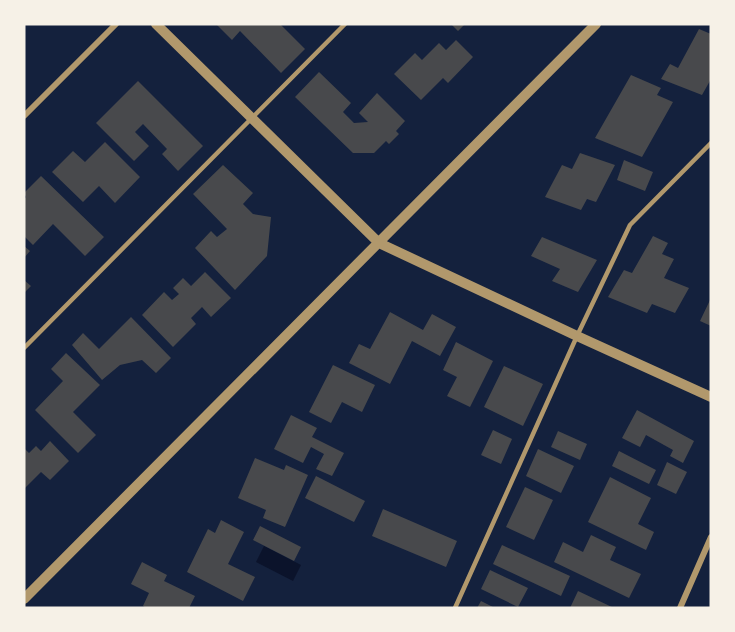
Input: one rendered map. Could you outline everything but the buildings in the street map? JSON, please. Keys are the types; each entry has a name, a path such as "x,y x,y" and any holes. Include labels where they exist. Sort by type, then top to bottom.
{"street":[{"path":"24,116 116,24"},
{"path":"156,24 379,243 711,397"},
{"path":"24,599 596,24"},
{"path":"680,608 711,537"}],"lane":[{"path":"24,348 345,24"},
{"path":"455,608 577,336 630,225 711,143"}],"water":[{"path":"264,546 301,565 293,581 256,562"}]}
